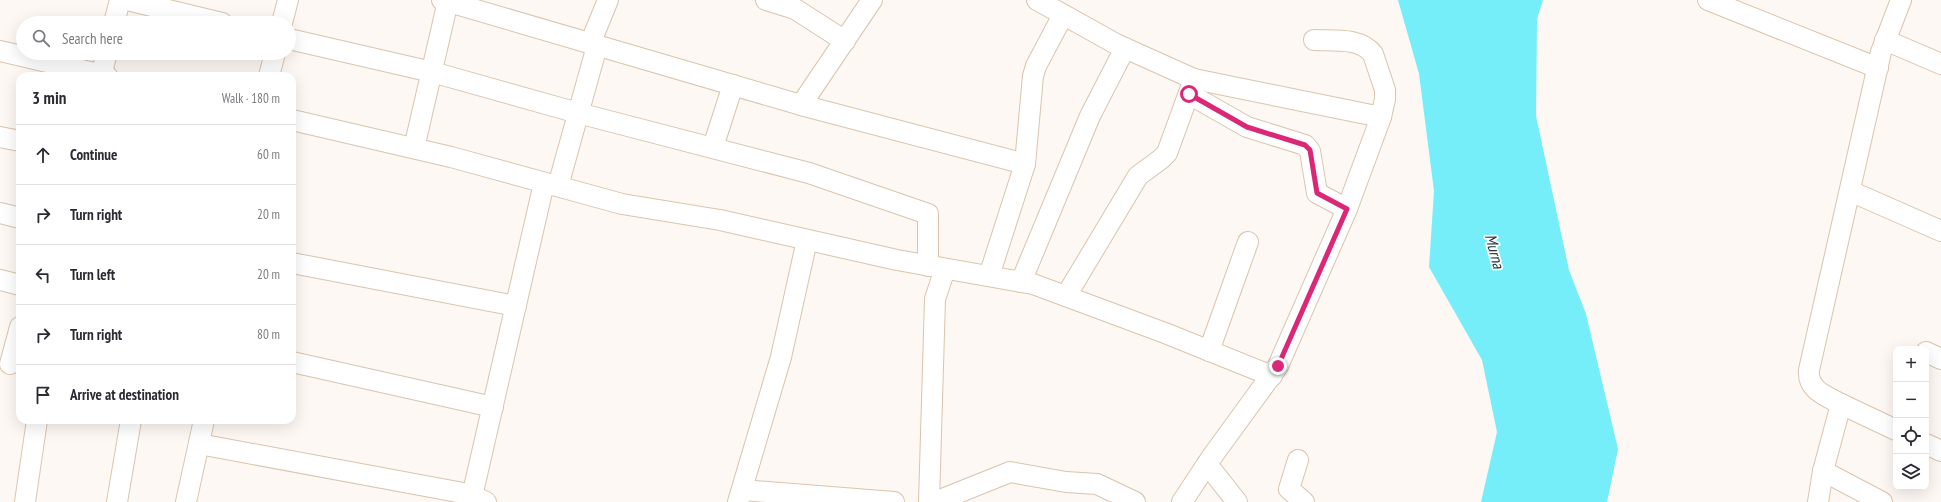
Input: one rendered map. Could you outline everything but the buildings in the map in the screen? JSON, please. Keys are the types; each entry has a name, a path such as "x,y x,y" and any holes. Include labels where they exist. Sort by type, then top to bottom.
{"street":[{"path":"116,16 120,0"},
{"path":"127,0 193,16"},
{"path":"284,16 288,0"},
{"path":"480,499 473,492 516,306 551,184 578,113 594,45 608,0"},
{"path":"766,0 795,9 845,41"},
{"path":"801,105 872,0"},
{"path":"1037,0 1062,9 1191,86 1247,127 1305,145 1310,150 1317,193 1347,209"},
{"path":"1708,0 1878,68"},
{"path":"414,148 432,72 445,1 801,105 1025,164"},
{"path":"1893,429 1841,404 1814,388 1808,377 1878,68 1885,40 1899,1"},
{"path":"989,276 1025,164 1033,76 1036,66 1062,9"},
{"path":"1182,502 1207,464 1278,366 1347,209 1381,117 1385,99 1385,90 1373,54 1369,49 1360,44 1314,40"},
{"path":"1885,40 1941,64"},
{"path":"296,41 432,72 578,113 714,147 809,173 928,214 936,267 929,502"},
{"path":"1022,282 1090,116 1125,48"},
{"path":"0,51 16,55"},
{"path":"37,60 86,72"},
{"path":"99,72 104,60"},
{"path":"270,72 272,60"},
{"path":"714,147 733,85"},
{"path":"1191,86 1381,117"},
{"path":"1066,296 1138,176 1161,160 1167,153 1191,86"},
{"path":"296,121 414,148 622,204 720,220 936,267 1033,284 1272,376"},
{"path":"0,137 16,141"},
{"path":"1850,191 1941,231"},
{"path":"0,213 16,217"},
{"path":"807,240 781,358 740,496 894,502"},
{"path":"1208,351 1248,242"},
{"path":"296,264 516,306"},
{"path":"0,280 16,284"},
{"path":"10,364 16,342"},
{"path":"1929,353 1941,359"},
{"path":"296,363 493,407"},
{"path":"1818,502 1823,471 1841,404"},
{"path":"24,502 36,424"},
{"path":"118,502 130,424"},
{"path":"186,502 203,424"},
{"path":"199,444 480,499"},
{"path":"1929,445 1941,451"},
{"path":"1298,460 1289,489 1304,502"},
{"path":"1207,464 1237,502"},
{"path":"1823,471 1882,502"},
{"path":"935,502 1010,472 1066,482 1097,484 1135,502"}],"water":[{"name":"Murna","path":"1398,0 1543,0 1537,19 1536,116 1569,270 1586,314 1618,449 1607,502 1481,502 1497,432 1482,360 1429,267 1434,191 1419,74"}],"route":[{"path":"1189,94 1247,127 1305,145 1310,150 1317,193 1347,209 1278,366"}]}
